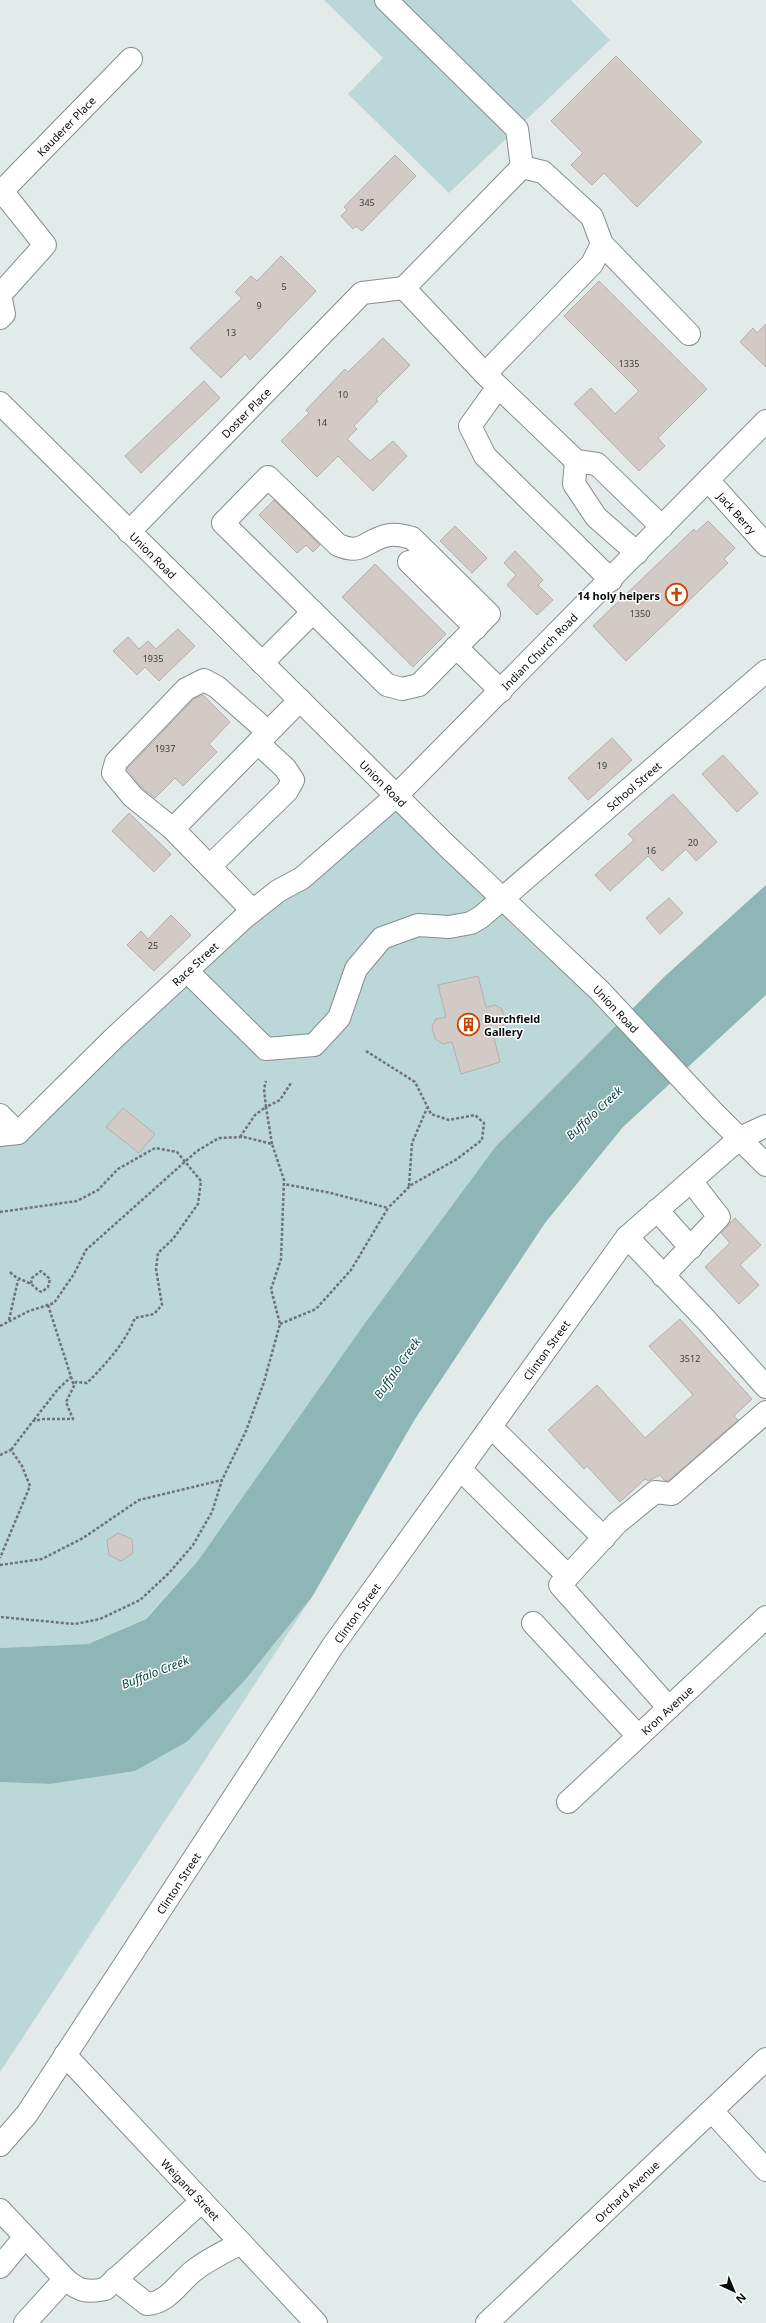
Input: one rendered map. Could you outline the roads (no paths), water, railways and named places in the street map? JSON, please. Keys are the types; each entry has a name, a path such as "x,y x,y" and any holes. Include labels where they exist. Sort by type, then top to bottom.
{"street":[{"path":"386,0 517,129 522,167"},
{"name":"Kauderer Place","path":"1,192 131,59"},
{"path":"522,167 544,172 592,218 602,244 689,334"},
{"path":"522,167 404,288 491,380 576,461 597,464 662,527"},
{"path":"0,318 4,314 0,295 45,245 1,192"},
{"path":"602,244 592,264 491,380 470,426 484,456 610,580"},
{"name":"Doster Place","path":"129,532 362,293 404,288"},
{"name":"Union Road","path":"0,403 502,900 600,991 711,1110 766,1165"},
{"name":"Indian Church Road","path":"396,796 766,421"},
{"path":"576,461 574,484 596,516 636,554"},
{"path":"268,477 338,545 349,549 360,549 385,536 400,535 412,538 489,614 476,628 419,685 402,689 387,685 223,523 268,477"},
{"name":"Jack Berry","path":"708,480 766,545"},
{"path":"409,562 476,628"},
{"path":"262,663 313,612"},
{"path":"456,647 501,691"},
{"name":"School Street","path":"187,971 266,1049 314,1045 339,1018 356,970 382,938 418,925 449,927 471,923 481,917 766,671"},
{"path":"210,866 287,790 293,780 263,738 217,687 204,680 186,689 116,762 113,773 133,796 173,829 253,911"},
{"path":"173,829 300,700"},
{"name":"Race Street","path":"9,1134 253,911 278,891 302,878 396,796"},
{"path":"0,1115 9,1134"},
{"name":"Clinton Street","path":"0,2146 27,2114 332,1647 627,1237 740,1138 766,1126"},
{"path":"662,1276 691,1248 719,1217 691,1181"},
{"path":"657,1210 691,1248"},
{"path":"627,1237 662,1276 707,1321 766,1387"},
{"path":"564,1581 617,1523 655,1492 672,1494 766,1412"},
{"path":"490,1427 604,1538"},
{"path":"460,1469 564,1581 669,1708"},
{"name":"Kron Avenue","path":"568,1802 766,1617"},
{"path":"533,1624 638,1736"},
{"name":"Weigand Street","path":"65,2055 316,2323"},
{"name":"Orchard Avenue","path":"487,2323 766,2059"},
{"path":"712,2111 766,2170"},
{"path":"0,2210 65,2279 76,2289 90,2292 105,2289 202,2201"},
{"path":"0,2267 25,2237"},
{"path":"115,2279 147,2304 157,2304 167,2297 196,2269 241,2242"},
{"path":"25,2323 65,2279"}],"water":[{"name":"Buffalo Creek","path":"766,885 766,995 623,1127 545,1223 415,1419 312,1597 246,1679 188,1741 135,1771 49,1784 0,1782 0,1648 88,1644 146,1619 197,1562 365,1323 496,1146 664,977"}],"place":[{"name":"14 holy helpers","path":"676,595"},
{"name":"Burchfield Gallery","path":"469,1024"}]}
